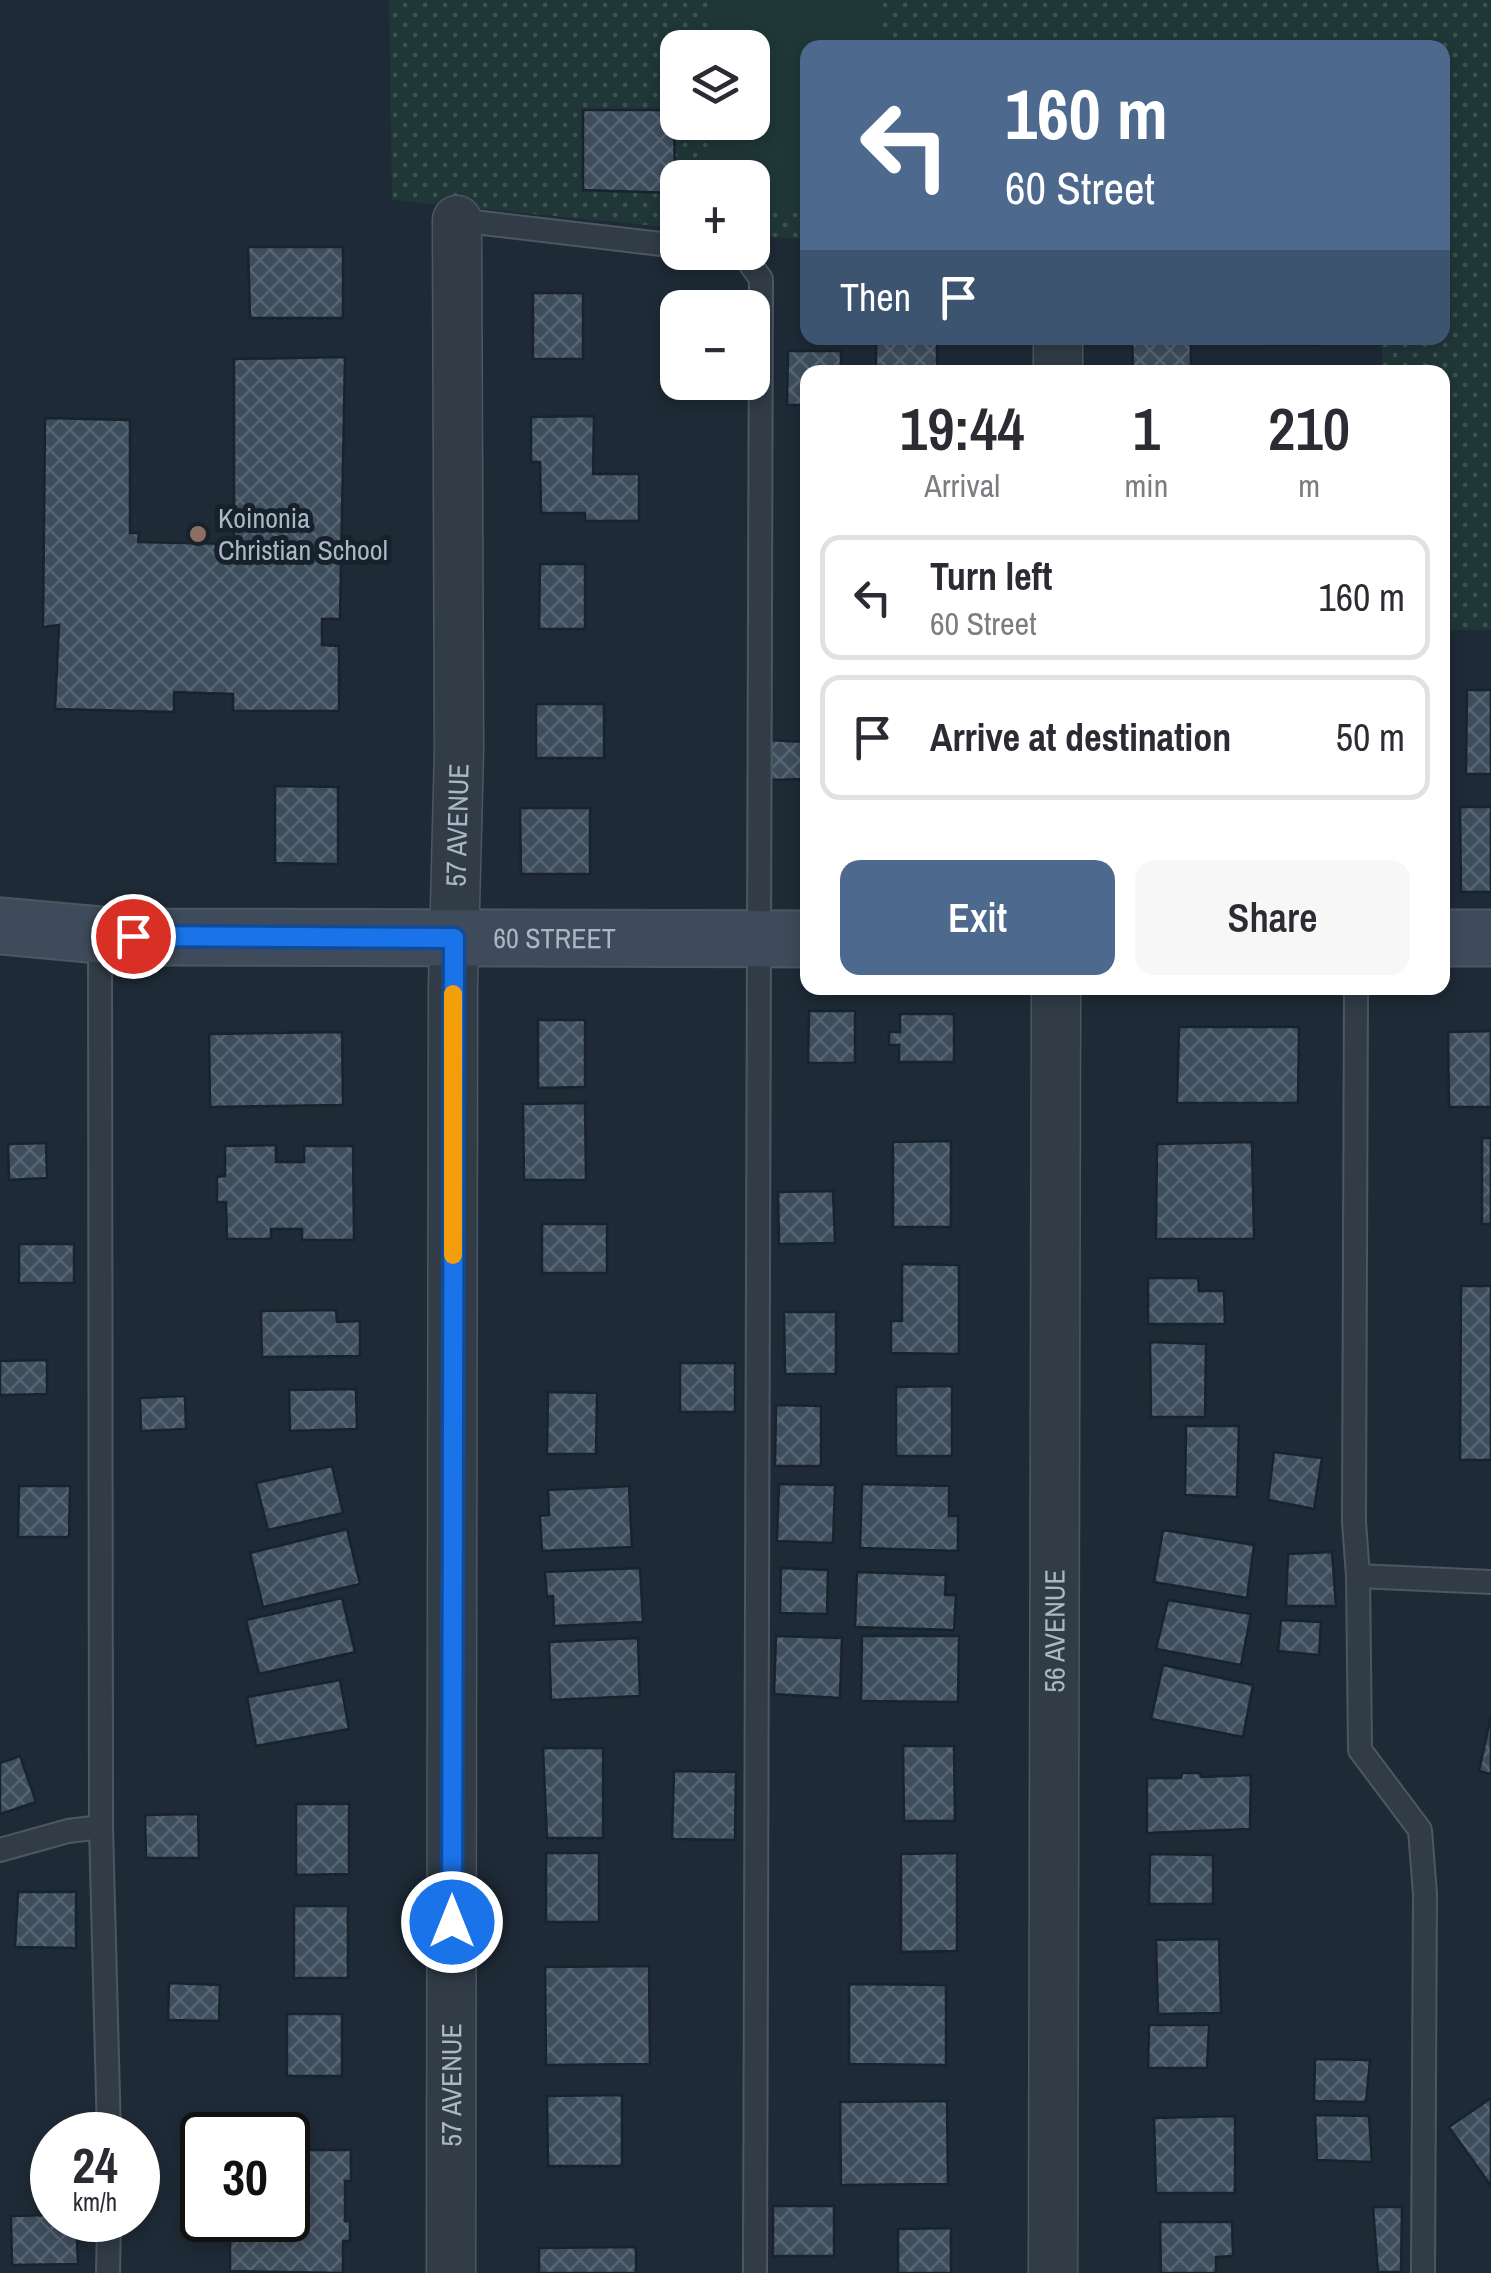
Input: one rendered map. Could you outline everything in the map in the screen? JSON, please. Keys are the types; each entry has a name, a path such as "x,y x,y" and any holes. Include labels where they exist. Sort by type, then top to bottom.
{"main road":[{"name":"60 STREET","path":"0,926 100,935 784,938"},
{"path":"1450,938 1491,938"}],"street":[{"name":"57 AVENUE","path":"451,2273 454,938 459,750 457,220"},
{"name":"56 AVENUE","path":"1053,2273 1056,995"}],"lane":[{"path":"457,220 660,244"},
{"path":"754,270 760,278 784,938 755,2273"},
{"path":"100,935 101,1828 109,2112"},
{"path":"1356,995 1354,1522 1360,1750 1420,1830 1424,1894 1423,2273"},
{"path":"1358,1576 1491,1582"},
{"path":"0,1850 68,1832 101,1828"},
{"path":"108,2273 109,2242"}],"green space":[{"path":"389,0 1491,0 1491,630 1450,630 1450,365 1382,365 1382,345 1450,345 1450,40 800,40 800,239 770,237 770,160 660,160 660,226 392,200"},
{"path":"711,0 882,0 882,40 800,40 800,213 770,212 770,160 712,160 712,140 770,140 770,30 711,30"}],"building":[{"path":"583,110 660,110 660,140 674,140 675,160 660,160 660,193 583,190"},
{"path":"248,247 343,247 343,318 250,318"},
{"path":"533,293 583,293 583,359 533,359"},
{"path":"876,345 937,345 937,365 876,365"},
{"path":"1132,345 1191,345 1191,365 1133,365"},
{"path":"788,351 841,351 841,365 800,365 800,405 787,405"},
{"path":"345,357 340,619 322,619 322,645 339,646 339,711 233,711 233,694 174,692 174,712 55,709 59,625 43,627 45,418 130,420 130,533 139,533 138,542 234,544 234,359"},
{"path":"594,416 593,474 639,474 639,521 585,521 585,513 541,513 540,462 531,462 531,417"},
{"path":"540,564 585,564 585,629 539,629"},
{"path":"1467,690 1491,690 1491,774 1466,774"},
{"path":"536,704 604,704 604,758 536,758"},
{"path":"767,740 800,742 800,779 769,780"},
{"path":"275,786 338,787 338,864 275,863"},
{"path":"1460,807 1491,807 1491,892 1461,892"},
{"path":"520,808 590,808 590,874 521,874"},
{"path":"809,1011 855,1011 855,1063 808,1063"},
{"path":"900,1014 954,1014 954,1062 899,1062 899,1045 889,1045 889,1032 900,1032"},
{"path":"538,1020 585,1020 585,1087 538,1088"},
{"path":"1179,1027 1299,1027 1298,1103 1177,1103"},
{"path":"1491,1031 1491,1107 1449,1107 1448,1032"},
{"path":"342,1032 343,1105 210,1107 209,1034"},
{"path":"585,1103 586,1180 524,1180 523,1104"},
{"path":"1482,1138 1491,1138 1491,1224 1482,1224"},
{"path":"951,1141 951,1227 893,1227 893,1142"},
{"path":"1252,1142 1254,1239 1156,1239 1157,1144"},
{"path":"46,1143 47,1178 9,1180 8,1144"},
{"path":"276,1145 276,1162 304,1162 304,1146 353,1146 354,1240 302,1240 302,1229 271,1229 271,1239 227,1239 226,1202 217,1202 217,1177 225,1176 225,1146"},
{"path":"833,1191 835,1243 779,1244 778,1192"},
{"path":"542,1224 607,1224 607,1273 542,1273"},
{"path":"19,1244 74,1244 74,1283 19,1283"},
{"path":"902,1264 959,1265 959,1354 891,1353 891,1321 902,1321"},
{"path":"1148,1278 1198,1278 1199,1291 1224,1291 1225,1324 1148,1324"},
{"path":"1461,1286 1491,1286 1491,1460 1460,1460"},
{"path":"336,1310 337,1322 360,1321 360,1356 262,1357 261,1311"},
{"path":"784,1312 836,1312 836,1374 785,1374"},
{"path":"1150,1342 1206,1344 1205,1417 1151,1417"},
{"path":"47,1360 47,1394 0,1395 0,1361"},
{"path":"680,1363 735,1363 735,1412 680,1412"},
{"path":"952,1386 952,1456 896,1456 896,1387"},
{"path":"356,1389 357,1429 290,1431 289,1390"},
{"path":"548,1392 597,1393 596,1454 547,1454"},
{"path":"185,1396 186,1429 141,1431 140,1398"},
{"path":"776,1405 821,1406 821,1466 775,1466"},
{"path":"1186,1426 1239,1426 1237,1497 1185,1495"},
{"path":"1274,1452 1322,1458 1314,1509 1268,1500"},
{"path":"332,1466 343,1513 268,1530 256,1483"},
{"path":"779,1484 835,1485 833,1543 777,1541"},
{"path":"862,1484 949,1486 949,1516 958,1516 958,1551 860,1548"},
{"path":"19,1486 70,1486 69,1537 18,1537"},
{"path":"629,1486 632,1547 542,1551 540,1516 549,1515 548,1490"},
{"path":"347,1529 360,1584 263,1607 250,1553"},
{"path":"1163,1530 1254,1545 1247,1598 1154,1582"},
{"path":"1332,1552 1336,1606 1286,1606 1288,1554"},
{"path":"640,1568 643,1622 554,1626 553,1596 547,1597 545,1572"},
{"path":"781,1568 828,1570 827,1614 780,1613"},
{"path":"857,1572 946,1575 945,1595 956,1595 954,1630 855,1627"},
{"path":"342,1598 355,1652 259,1674 246,1620"},
{"path":"1168,1600 1251,1614 1241,1665 1156,1649"},
{"path":"1281,1620 1321,1622 1319,1655 1278,1651"},
{"path":"776,1636 842,1638 840,1698 774,1694"},
{"path":"862,1636 959,1636 958,1702 861,1701"},
{"path":"638,1638 640,1696 551,1700 549,1642"},
{"path":"1163,1665 1253,1685 1243,1737 1151,1719"},
{"path":"340,1680 349,1729 256,1746 247,1697"},
{"path":"1491,1716 1491,1774 1479,1771"},
{"path":"903,1746 954,1746 955,1821 904,1821"},
{"path":"543,1748 603,1748 603,1838 547,1838"},
{"path":"20,1756 36,1802 0,1814 0,1763"},
{"path":"674,1771 736,1772 735,1840 672,1839"},
{"path":"1182,1773 1200,1773 1201,1777 1251,1775 1250,1829 1147,1833 1147,1778 1181,1778"},
{"path":"296,1804 349,1804 349,1874 296,1875"},
{"path":"198,1814 199,1858 146,1858 145,1815"},
{"path":"546,1853 599,1853 599,1922 546,1922"},
{"path":"957,1853 957,1951 901,1952 901,1854"},
{"path":"1150,1854 1213,1855 1213,1904 1149,1904"},
{"path":"18,1892 76,1892 76,1948 15,1947"},
{"path":"294,1906 348,1906 348,1978 294,1978"},
{"path":"1219,1939 1221,2013 1158,2014 1156,1940"},
{"path":"649,1966 650,2064 546,2065 545,1967"},
{"path":"169,1983 220,1985 219,2021 168,2020"},
{"path":"849,1984 946,1985 946,2065 849,2064"},
{"path":"287,2014 342,2014 342,2076 287,2076"},
{"path":"1149,2025 1209,2025 1207,2068 1148,2068"},
{"path":"1315,2059 1370,2060 1366,2102 1314,2101"},
{"path":"622,2095 622,2166 548,2166 547,2096"},
{"path":"1491,2098 1491,2186 1449,2127"},
{"path":"947,2101 948,2184 841,2185 840,2102"},
{"path":"1315,2115 1369,2116 1372,2162 1317,2160"},
{"path":"1235,2116 1235,2193 1156,2193 1154,2118"},
{"path":"310,2150 351,2150 351,2181 345,2181 345,2221 350,2221 350,2241 343,2241 343,2273 230,2271 230,2242 310,2242"},
{"path":"773,2206 834,2206 834,2256 773,2256"},
{"path":"1373,2207 1402,2207 1401,2272 1378,2272"},
{"path":"11,2216 30,2216 30,2242 77,2242 78,2264 12,2265"},
{"path":"1160,2222 1232,2222 1233,2256 1216,2257 1216,2273 1161,2273"},
{"path":"951,2228 951,2273 898,2273 898,2229"},
{"path":"636,2247 636,2273 539,2273 539,2248"}],"slow traffic":[{"path":"453,994 453,1255"}],"place":[{"name":"Koinonia Christian School","path":"198,534"}],"route":[{"path":"133,936 454,938 452,1922"}]}
